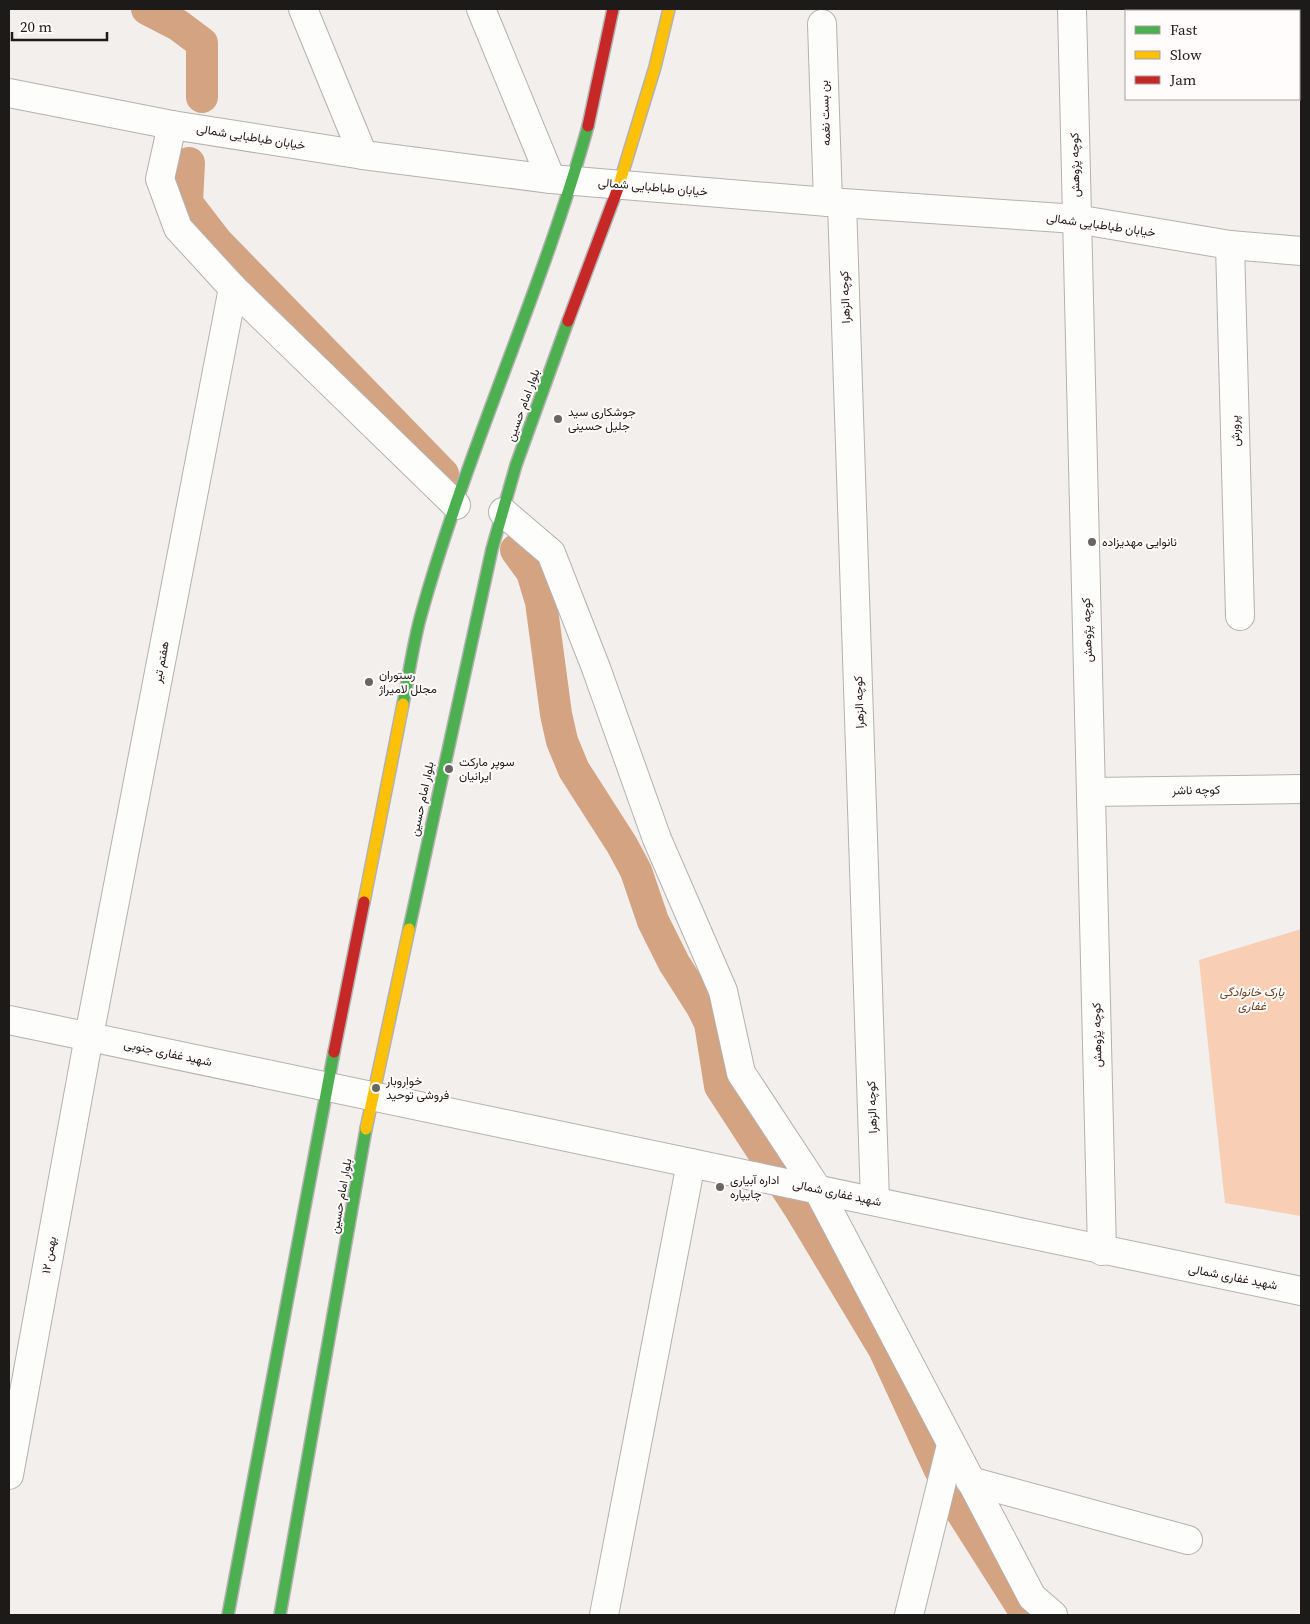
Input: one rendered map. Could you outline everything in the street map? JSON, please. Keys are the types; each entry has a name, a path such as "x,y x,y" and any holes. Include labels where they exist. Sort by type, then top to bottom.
{"street":[{"path":"303,9 363,155"},
{"path":"481,9 562,180"},
{"path":"228,1615 327,1087 421,616 562,180 589,123 613,9"},
{"name":"بلوار امام حسین","path":"280,1615 372,1096 462,677 492,549 516,466 619,184 661,46 668,9"},
{"name":"کوچه پژوهش","path":"1072,9 1102,1251"},
{"name":"بن بست نغمه","path":"822,24 835,203"},
{"name":"خیابان طباطبایی شمالی","path":"9,93 172,124 363,155 562,180 835,203 1076,219 1230,245 1301,251"},
{"path":"172,124 160,179 178,228 233,288 456,505"},
{"name":"کوچه الزهرا","path":"835,203 875,1201"},
{"name":"پرورش","path":"1230,245 1240,616"},
{"name":"هفتم تیر","path":"89,1036 233,288"},
{"path":"503,512 551,553 596,668 657,839 724,991 741,1073 818,1190 1032,1597 1053,1615"},
{"name":"کوچه ناشر","path":"1092,792 1301,789"},
{"name":"شهید غفاری جنوبی","path":"9,1020 372,1096"},
{"name":"۱۲ بهمن","path":"9,1475 89,1036"},
{"name":"شهید غفاری شمالی","path":"372,1096 875,1201 1102,1251 1301,1291"},
{"path":"604,1615 691,1163"},
{"path":"909,1615 951,1445"},
{"path":"970,1481 1188,1540"}],"green space":[{"name":"پارک خانوادگی غفاری","path":"1301,929 1301,1216 1225,1203 1199,960"}],"waterway":[{"path":"147,9 178,25 202,43 202,97"},
{"path":"189,163 187,203 217,242 443,474"},
{"path":"516,550 532,572 541,602 556,714 562,741 574,770 622,845 636,871 653,921 674,963 710,1023 720,1086 800,1209 884,1349 940,1470"},
{"path":"954,1500 1027,1615"}],"traffic: fast":[{"path":"403,704 418,626 439,553 549,249 570,188 588,126"},
{"path":"409,929 492,549 516,465 568,321"},
{"path":"228,1615 334,1052"},
{"path":"280,1615 366,1129"}],"traffic: slow":[{"path":"618,188 655,67 669,9"},
{"path":"364,902 403,704"},
{"path":"366,1129 409,929"}],"traffic: jam":[{"path":"588,126 613,9"},
{"path":"568,321 618,188"},
{"path":"334,1052 364,902"}],"place":[{"name":"جوشکاری سید جلیل حسینی","path":"558,419"},
{"name":"نانوایی مهدیزاده","path":"1092,542"},
{"name":"رستوران مجلل لامیراژ","path":"369,682"},
{"name":"سوپر مارکت ایرانیان","path":"449,769"},
{"name":"خواروبار فروشی توحید","path":"376,1088"},
{"name":"اداره آبیاری چایپاره","path":"720,1187"}]}
